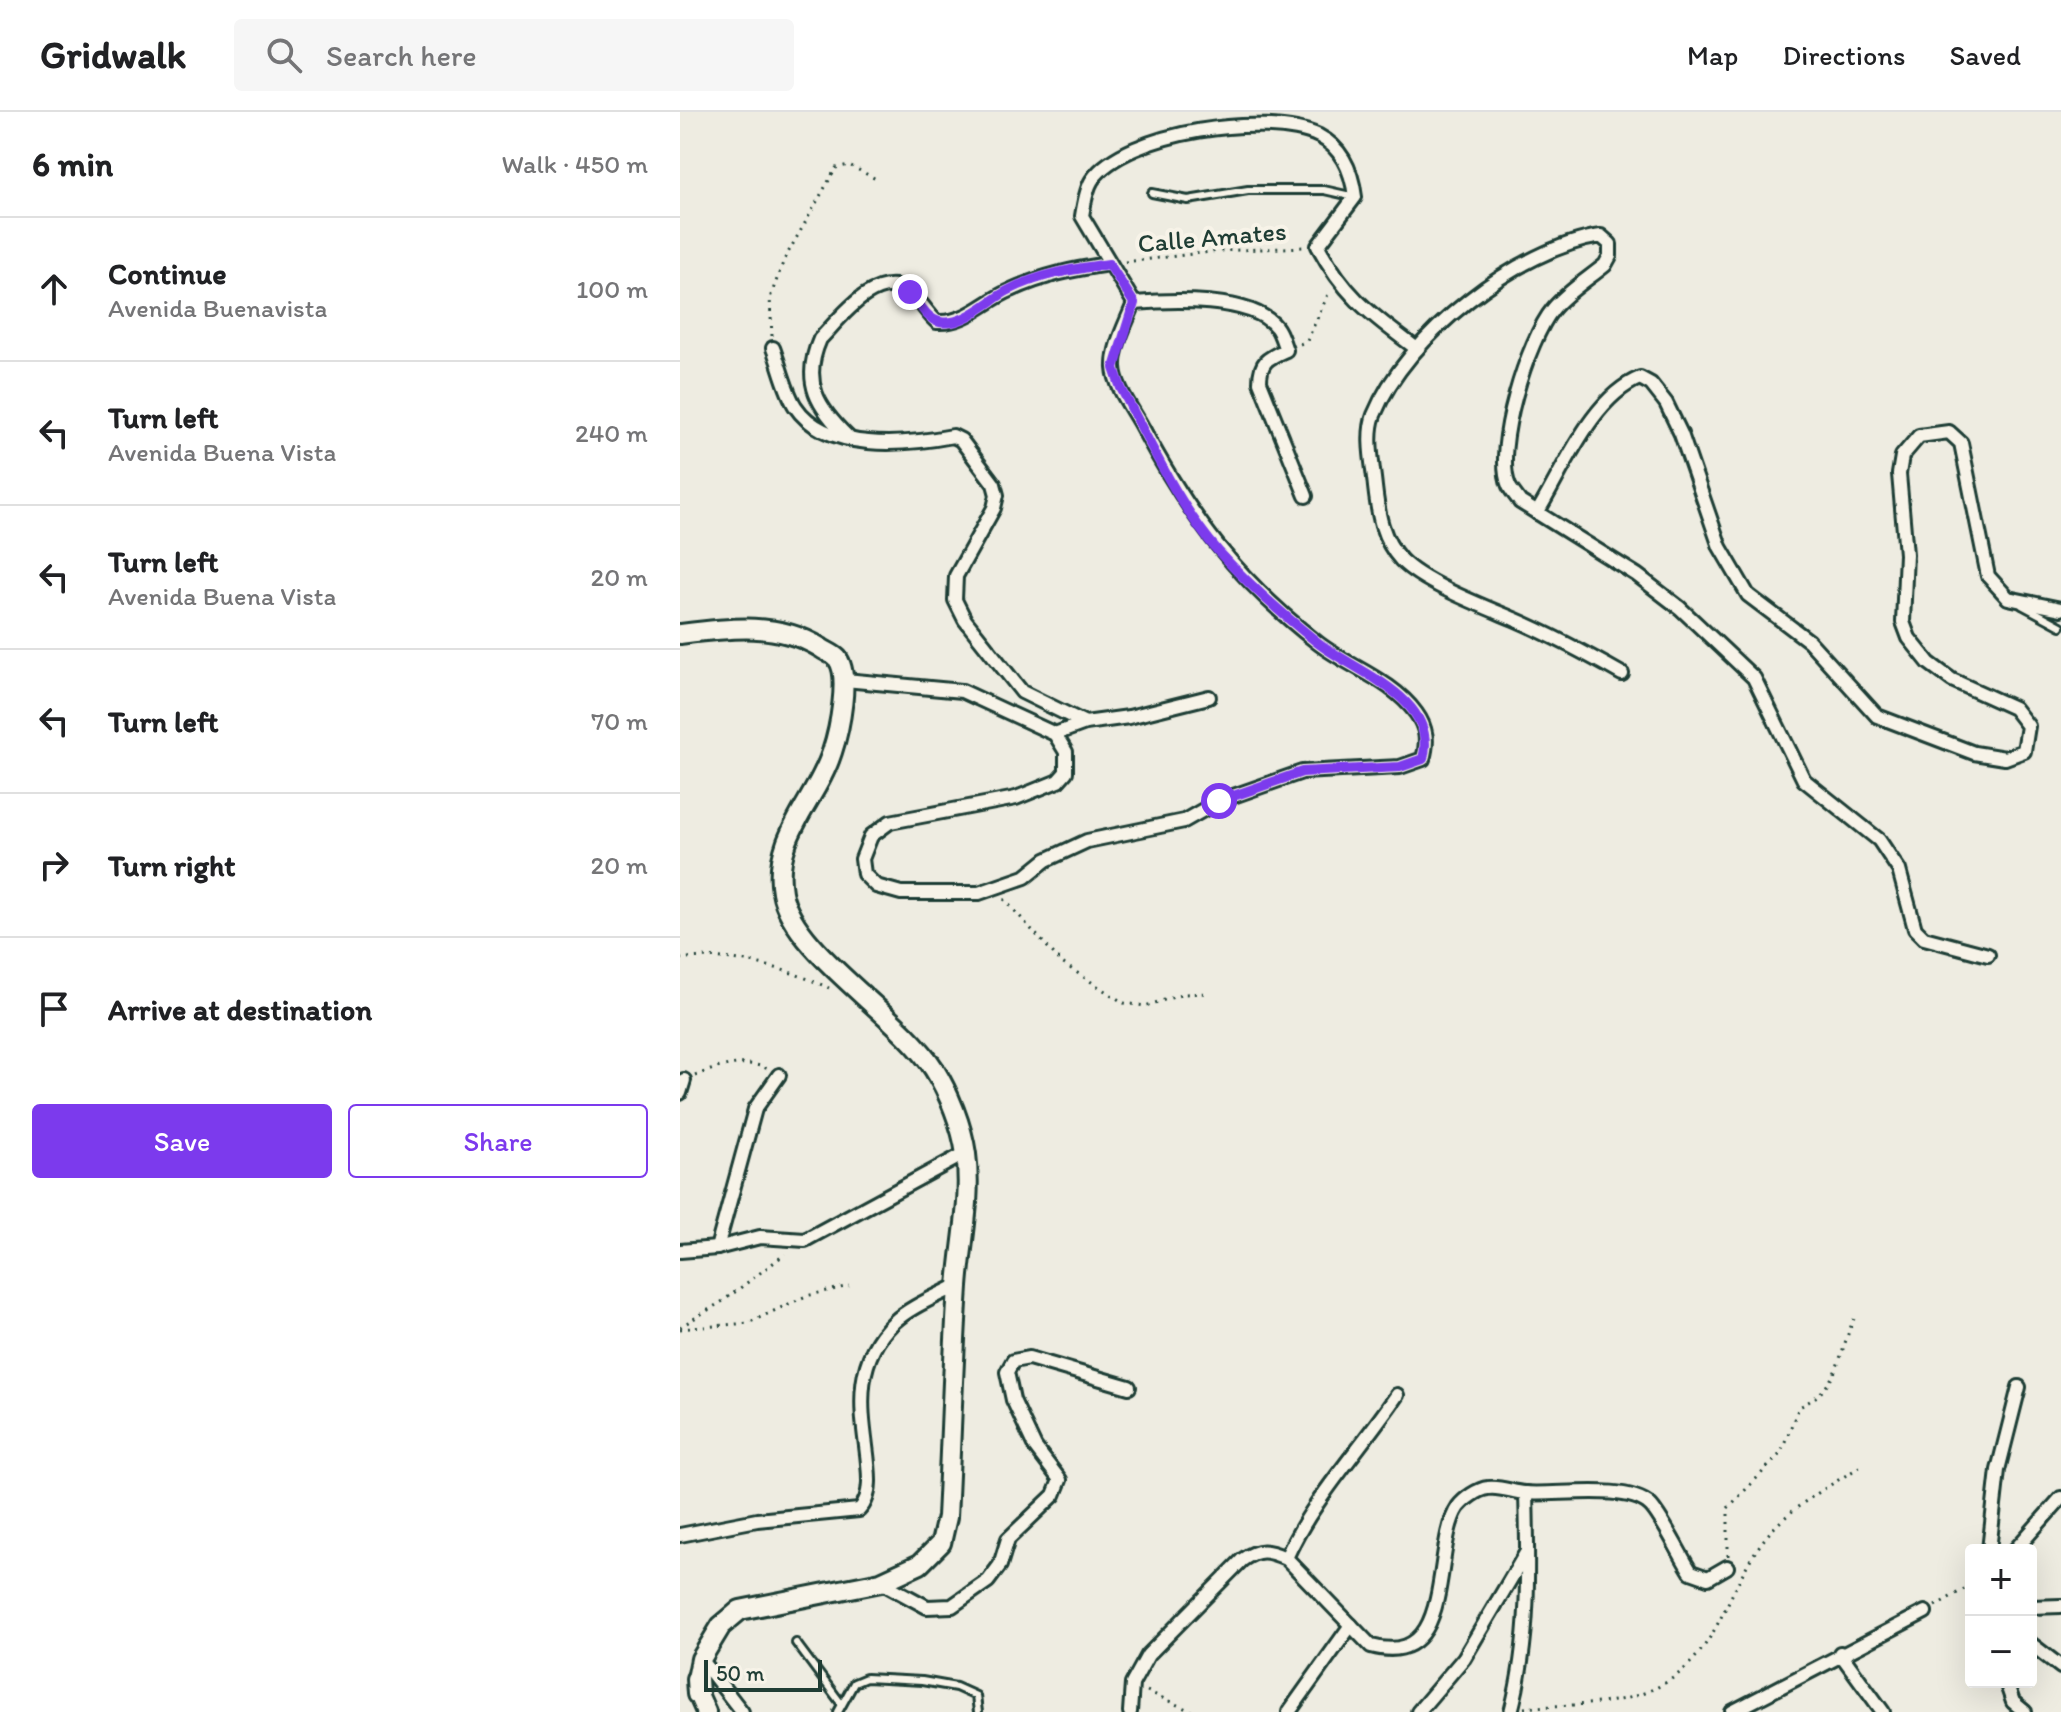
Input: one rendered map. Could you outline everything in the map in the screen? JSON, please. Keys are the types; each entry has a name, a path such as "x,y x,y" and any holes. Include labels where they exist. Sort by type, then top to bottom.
{"main road":[{"path":"680,634 741,627 784,632 811,642 836,658 845,680 832,753 784,846 782,892 796,927 831,964 887,1014 933,1067 949,1097 966,1153 966,1202 941,1543 920,1564 881,1582 740,1610 721,1626 700,1691"}],"street":[{"path":"845,680 962,691 1055,734 1066,752 1066,772 1058,781 1016,798 890,822 871,836 862,859 864,874 876,886 901,893 979,893 1025,877 1046,860 1087,841 1184,821 1219,801 1302,772 1400,767 1423,759 1428,740 1416,713 1373,675 1320,645 1275,606 1217,549 1172,484 1121,388 1114,368 1134,303 1082,216 1092,180 1119,157 1211,125 1299,127 1322,137 1352,173 1355,197 1318,246 1336,279 1355,302 1417,349"},
{"path":"1622,674 1460,596 1404,563 1388,544 1378,517 1371,447 1373,416 1417,349 1455,311 1520,268 1578,240 1601,236 1610,244 1610,256 1605,265 1553,309 1536,336 1518,384 1508,435 1509,486 1520,502 1637,575 1680,608 1754,678 1804,780 1879,840 1899,870 1915,929 1924,938 1988,955"},
{"path":"848,437 824,414 812,388 815,350 820,339 875,289 898,286 910,292 937,322 948,323 983,308 1006,291 1055,272 1109,264"},
{"path":"1134,303 1179,299 1251,310 1276,327 1286,350 1265,359 1260,368 1260,382 1306,496"},
{"path":"773,348 794,404 806,419 829,434 891,444 953,436 961,440 994,484 997,495 994,508 956,576 955,600 965,620 1022,692 1085,723"},
{"path":"1537,513 1604,401 1622,385 1640,378 1651,384 1676,424 1720,547 1748,595 1809,641 1877,716 1974,753 2005,758 2024,751 2028,726 2014,708 1952,680 1929,663 1909,638 1903,622 1906,554 1899,474 1902,456 1919,436 1949,432 1961,443 1988,576 2008,598 2061,609"},
{"path":"1055,734 1085,723 1129,717 1209,697"},
{"path":"717,1248 755,1109 779,1075"},
{"path":"680,1251 717,1248 760,1237 805,1240 966,1153"},
{"path":"680,1535 757,1520 859,1510 867,1502 870,1486 860,1404 863,1375 876,1342 896,1319 958,1285"},
{"path":"881,1582 927,1607 952,1606 988,1581 1000,1565 1008,1539 1054,1495 1060,1480 1035,1447 1013,1400 1007,1372 1013,1361 1029,1358 1129,1387"},
{"path":"1990,1544 1998,1470 2009,1415 2019,1387"},
{"path":"1286,1558 1301,1525 1358,1452 1397,1395"},
{"path":"1130,1712 1132,1684 1148,1655 1242,1560 1256,1550 1269,1550 1286,1558 1371,1646 1385,1650 1415,1641 1437,1611 1458,1508 1473,1494 1488,1488 1526,1493 1633,1496 1651,1505 1691,1572 1708,1578 1727,1567"},
{"path":"1512,1711 1522,1672 1528,1550 1526,1493"},
{"path":"2020,1544 2061,1498"},
{"path":"1418,1712 1464,1658 1528,1550"},
{"path":"2037,1607 2061,1606"},
{"path":"1732,1712 1840,1653 1925,1612"},
{"path":"1289,1712 1351,1625"},
{"path":"2037,1649 2061,1667"},
{"path":"1840,1653 1883,1712"},
{"path":"2008,1688 2013,1702 2025,1712"},
{"path":"700,1691 742,1712"}],"lane":[{"path":"1152,193 1188,200 1248,190 1324,190 1355,197"},
{"path":"2008,598 2061,626"},
{"path":"796,1643 840,1702"},
{"path":"838,1712 840,1702 854,1683 866,1678 922,1681 956,1687 976,1696 978,1712"}],"path":[{"path":"773,348 770,298 784,260 836,168 849,165 876,179"},
{"name":"Calle Amates","path":"1109,264 1219,251 1318,246"},
{"path":"1286,350 1307,341 1336,279"},
{"path":"994,888 1062,963 1124,1003 1145,1006 1184,994 1209,993"},
{"path":"680,959 708,955 743,961 814,981 838,992"},
{"path":"682,1087 711,1069 753,1062 779,1075"},
{"path":"680,1328 723,1301 805,1240"},
{"path":"680,1328 748,1323 806,1296 849,1286"},
{"path":"1727,1567 1728,1508 1780,1454 1799,1407 1819,1397 1835,1375 1854,1319"},
{"path":"1512,1711 1623,1700 1680,1674 1713,1637 1755,1555 1773,1530 1812,1497 1861,1466"},
{"path":"1925,1612 1965,1589"},
{"path":"1132,1684 1193,1712"}],"route":[{"path":"910,292 928,315 937,322 948,323 983,308 1006,291 1055,272 1109,264 1134,303 1117,349 1114,368 1121,388 1172,484 1217,549 1320,645 1373,675 1416,713 1428,740 1423,759 1400,767 1302,772 1219,801"}]}
